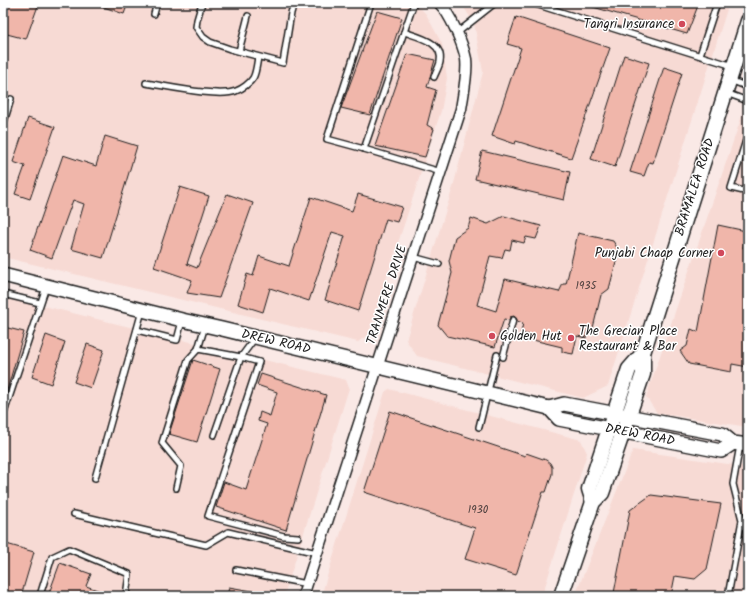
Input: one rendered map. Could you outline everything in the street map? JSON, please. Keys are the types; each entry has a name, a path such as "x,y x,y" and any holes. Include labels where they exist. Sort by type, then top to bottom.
{"main road":[{"name":"BRAMALEA ROAD","path":"561,596 593,502 602,493 643,374 643,354 748,21"},
{"name":"BRAMALEA ROAD","path":"593,502 589,489 629,369 643,354"}],"street":[{"name":"TRANMERE DRIVE","path":"303,596 461,109 465,85 466,60 449,7 439,3"},
{"name":"DREW ROAD","path":"4,277 549,408 564,404 629,416 722,434 740,444"},
{"name":"DREW ROAD","path":"549,408 559,419 721,451 740,444"}],"lane":[{"path":"154,14 157,3"},
{"path":"202,3 196,27 198,32 203,37 210,42 283,63 294,3"},
{"path":"370,3 327,139 441,172"},
{"path":"364,149 414,3"},
{"path":"457,33 495,3"},
{"path":"532,3 734,66"},
{"path":"700,55 717,3"},
{"path":"239,51 248,16"},
{"path":"404,32 433,43 439,49 440,60 434,77"},
{"path":"146,83 195,91 225,93 236,91 248,84 254,77 258,57"},
{"path":"727,86 748,87"},
{"path":"727,86 748,100"},
{"path":"3,124 11,99"},
{"path":"748,134 731,188 748,192"},
{"path":"413,257 440,264"},
{"path":"3,416 46,286"},
{"path":"3,294 40,303"},
{"path":"95,478 142,310"},
{"path":"137,330 176,340 182,320"},
{"path":"503,357 513,320"},
{"path":"176,488 181,466 162,443 188,360 198,349 205,325"},
{"path":"214,435 241,357 256,337"},
{"path":"198,349 259,362 208,516 284,536 298,537"},
{"path":"479,427 497,355"},
{"path":"728,596 742,520 733,484 740,444"},
{"path":"74,514 206,545 228,532 317,553"},
{"path":"41,592 52,557 69,548 129,574 126,596"},
{"path":"236,570 307,584"}],"shaded area":[{"path":"3,3 415,3 426,14 442,44 447,78 441,111 368,335 358,342 3,257"},
{"path":"461,3 729,3 608,386 583,398 417,356 406,340 453,187 483,72 474,23"},
{"path":"748,98 748,427 657,413 646,397"},
{"path":"3,296 346,380 349,388 284,596 3,596"},
{"path":"389,389 581,440 587,453 542,596 321,596 385,392"},
{"path":"633,450 748,467 748,596 575,596"}],"building":[{"path":"3,3 39,3 26,39 3,33"},
{"path":"128,3 124,14 95,4"},
{"path":"586,3 699,3 687,34 586,5"},
{"path":"377,11 402,18 370,115 341,108"},
{"path":"516,17 610,48 571,158 516,141 515,144 492,136 521,48 507,44"},
{"path":"407,54 435,60 427,87 436,90 427,125 434,129 425,157 375,146"},
{"path":"624,55 649,63 615,167 591,159"},
{"path":"664,67 682,73 653,163 649,162 644,176 630,172"},
{"path":"28,118 55,127 30,199 15,194 25,166 13,162"},
{"path":"105,136 137,146 103,258 71,249 84,204 73,200 52,258 30,250 63,155 96,166"},
{"path":"482,151 570,172 564,200 475,179"},
{"path":"180,187 209,196 187,264 197,268 227,194 253,203 219,298 187,293 192,280 154,267"},
{"path":"358,194 402,207 397,222 386,219 358,311 325,300 345,236 332,232 309,301 270,288 263,312 238,304 247,274 253,276 259,256 289,266 311,197 352,211"},
{"path":"504,216 541,226 536,239 526,237 524,243 512,240 510,250 505,249 502,258 490,256 477,305 496,311 505,279 559,292 563,284 566,284 578,233 613,241 619,251 609,289 601,295 593,328 587,331 586,338 577,336 573,354 562,352 562,347 533,340 534,336 521,333 523,323 517,321 514,316 510,317 509,320 504,319 495,347 447,336 438,325 452,273 449,261 455,237 468,228 471,218 488,224"},
{"path":"718,225 746,231 743,248 748,249 748,367 732,364 731,372 689,364 680,351 687,346 691,329 698,332"},
{"path":"4,327 24,332 5,397 3,396"},
{"path":"46,335 65,342 51,384 32,377"},
{"path":"87,344 104,350 91,388 74,382"},
{"path":"193,360 220,369 197,442 169,434"},
{"path":"261,374 326,395 286,530 216,507 224,482 246,490 267,424 258,421 260,412 270,416 277,392 257,385"},
{"path":"390,411 525,456 526,453 546,460 550,463 552,467 552,474 546,492 543,492 516,575 465,559 475,528 364,492"},
{"path":"651,495 721,504 707,569 695,579 675,576 671,596 642,596 614,593 630,510"},
{"path":"3,543 34,552 21,596 3,596"},
{"path":"60,563 91,574 86,586 112,595 48,596"},
{"path":"229,587 258,592 258,596 227,596"}],"place":[{"name":"Tangri Insurance","path":"682,24"},
{"name":"Punjabi Chaap Corner","path":"721,253"},
{"name":"Golden Hut","path":"492,336"},
{"name":"The Grecian Place Restaurant & Bar","path":"571,338"}]}
